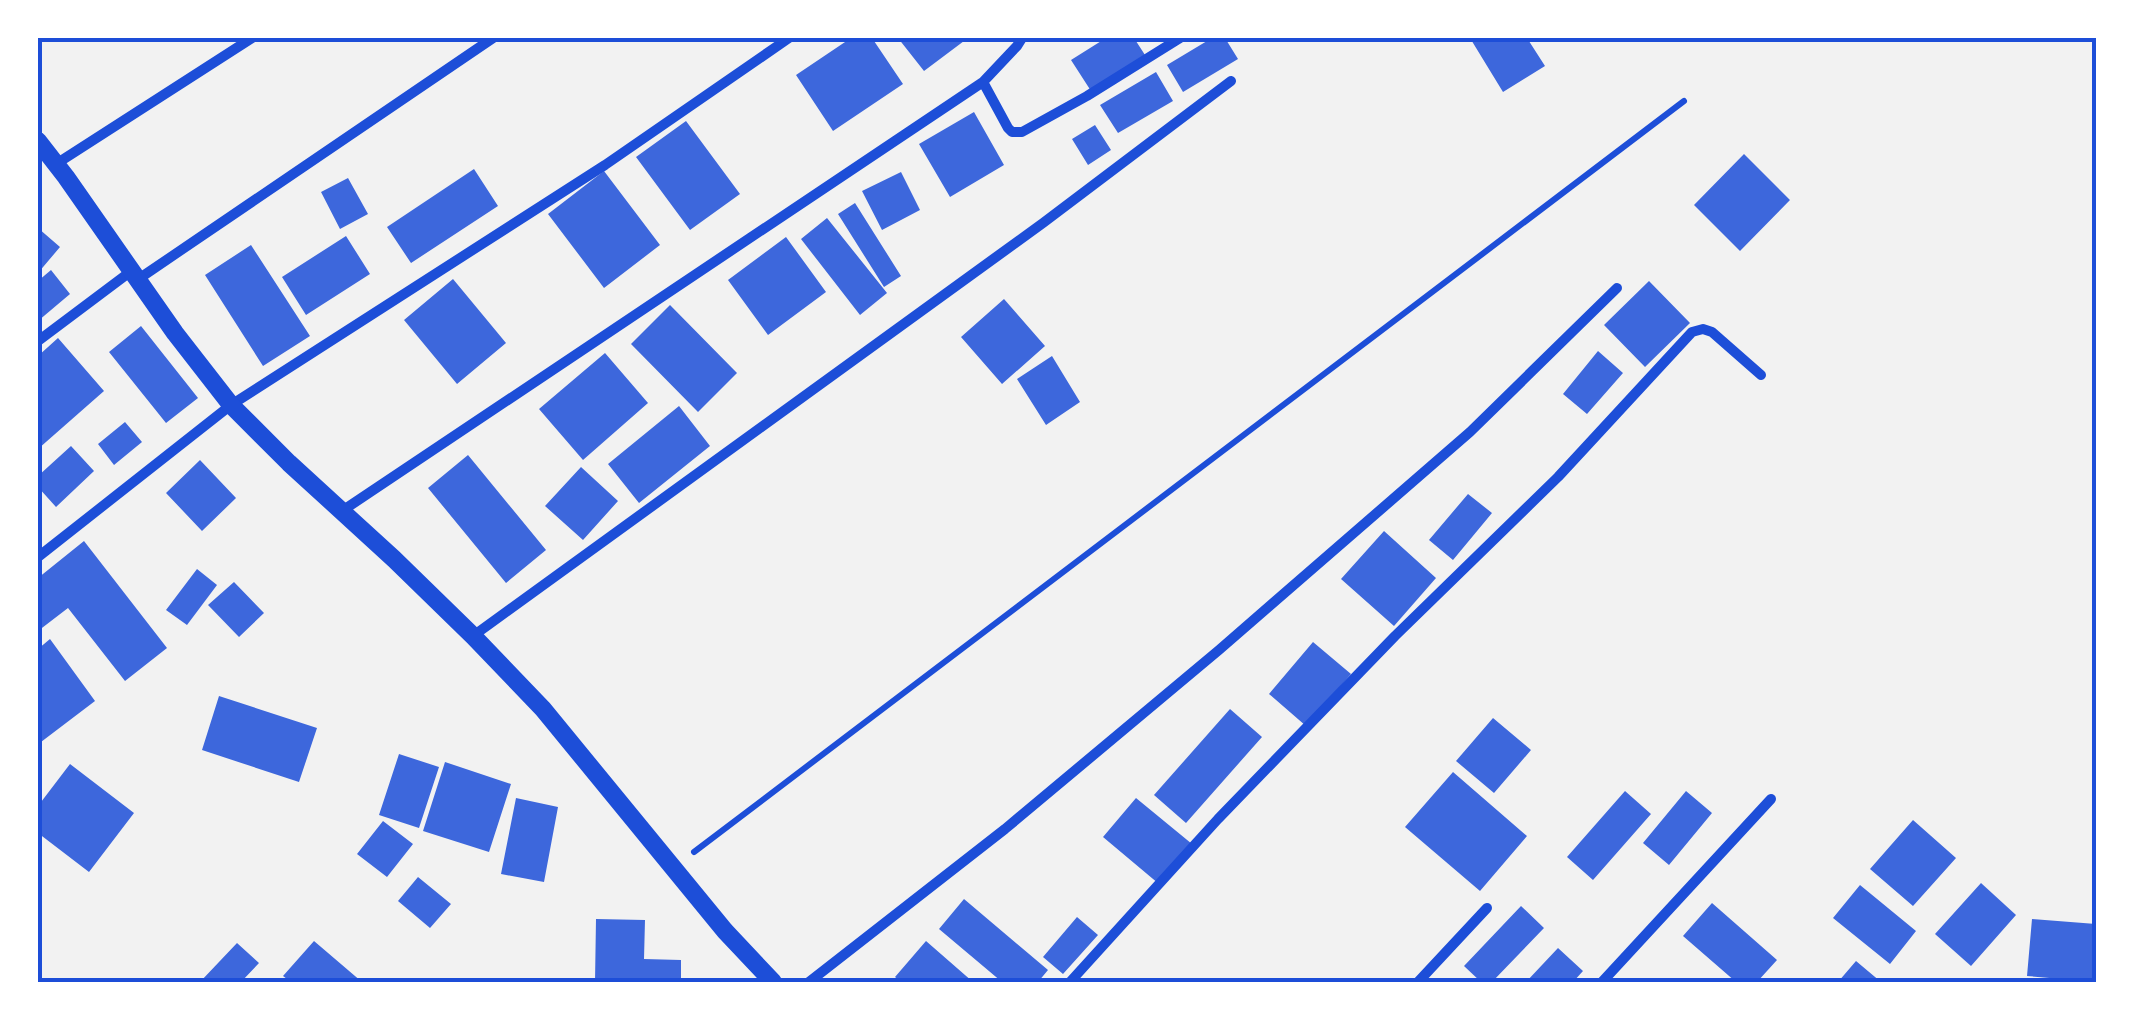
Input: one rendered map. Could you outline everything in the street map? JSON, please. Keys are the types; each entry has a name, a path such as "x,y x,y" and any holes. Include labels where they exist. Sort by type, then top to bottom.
{"street":[{"path":"56,164 252,38"},
{"path":"38,340 493,38"},
{"path":"38,558 232,404 606,165 790,38"},
{"path":"342,511 983,82 1022,38"},
{"path":"983,82 1008,128 1022,132 1180,38"},
{"path":"473,636 1043,223 1230,82"},
{"path":"38,141 232,404 473,636 543,710 725,931 773,982"},
{"path":"809,982 1005,830 1219,650 1470,432 1617,288"},
{"path":"1070,982 1218,819 1394,636 1558,476 1692,332 1712,332 1761,374"},
{"path":"1602,982 1771,799"},
{"path":"1418,982 1488,908"}],"path":[{"path":"673,868 1684,100"}],"building":[{"path":"851,38 872,38 903,84 833,131 796,75"},
{"path":"898,38 968,38 924,71"},
{"path":"1106,38 1134,38 1145,55 1091,91 1071,60"},
{"path":"1212,38 1225,38 1238,59 1183,92 1167,65"},
{"path":"1470,38 1527,38 1545,66 1503,92"},
{"path":"1156,72 1173,101 1118,133 1100,105"},
{"path":"974,112 1004,165 950,197 919,144"},
{"path":"686,121 740,194 690,230 636,157"},
{"path":"1095,125 1111,150 1088,165 1072,139"},
{"path":"1744,154 1790,200 1740,251 1694,205"},
{"path":"474,169 498,206 411,263 387,227"},
{"path":"604,171 660,245 604,288 548,214"},
{"path":"901,172 920,210 882,230 862,191"},
{"path":"348,178 368,214 340,229 321,192"},
{"path":"855,203 901,276 884,287 838,214"},
{"path":"827,218 887,293 860,315 801,239"},
{"path":"38,228 60,247 38,273"},
{"path":"346,236 370,274 306,315 282,277"},
{"path":"786,237 826,292 768,335 728,280"},
{"path":"251,245 310,336 263,366 205,275"},
{"path":"51,270 70,294 38,321 38,281"},
{"path":"453,279 506,343 457,384 404,320"},
{"path":"1649,281 1690,323 1645,367 1604,325"},
{"path":"1004,299 1045,346 1002,384 961,337"},
{"path":"670,305 737,373 698,412 631,344"},
{"path":"141,326 198,398 166,423 109,352"},
{"path":"58,338 104,391 38,449 38,356"},
{"path":"1598,351 1623,373 1587,414 1563,394"},
{"path":"605,353 648,403 583,460 539,409"},
{"path":"1052,356 1080,402 1046,425 1017,379"},
{"path":"679,406 710,446 639,503 608,464"},
{"path":"125,422 142,442 114,465 98,444"},
{"path":"71,446 94,471 56,507 38,487 38,476"},
{"path":"468,455 546,550 506,583 428,488"},
{"path":"200,460 236,498 202,531 166,493"},
{"path":"581,467 618,501 583,540 545,506"},
{"path":"1468,494 1492,513 1453,560 1429,540"},
{"path":"1384,531 1436,578 1394,626 1341,579"},
{"path":"84,541 167,648 125,681 68,608 38,631 38,578"},
{"path":"197,569 217,585 187,625 166,610"},
{"path":"234,582 264,613 239,637 208,605"},
{"path":"50,639 95,701 41,742 38,649"},
{"path":"1313,642 1351,674 1306,726 1269,694"},
{"path":"219,696 317,728 299,782 202,750"},
{"path":"1230,709 1262,737 1186,823 1154,795"},
{"path":"1493,718 1531,750 1494,793 1456,761"},
{"path":"399,754 439,767 419,828 379,815"},
{"path":"445,762 511,784 489,852 423,831"},
{"path":"70,764 134,813 89,872 38,833 38,806"},
{"path":"1453,772 1527,836 1480,891 1405,827"},
{"path":"1625,791 1651,814 1593,880 1567,857"},
{"path":"1686,791 1712,813 1669,865 1643,843"},
{"path":"516,798 558,807 544,882 501,874"},
{"path":"1136,798 1192,844 1159,884 1103,837"},
{"path":"1913,820 1956,858 1913,906 1870,869"},
{"path":"383,821 413,844 387,877 357,854"},
{"path":"418,877 451,904 430,928 398,901"},
{"path":"1981,883 2016,915 1971,966 1935,934"},
{"path":"1860,885 1916,931 1890,964 1833,918"},
{"path":"964,899 1048,970 1038,982 1002,982 939,929"},
{"path":"1712,903 1777,960 1757,982 1736,982 1683,936"},
{"path":"1521,906 1544,928 1492,982 1481,982 1464,966"},
{"path":"1077,917 1098,935 1063,974 1043,957"},
{"path":"596,919 645,920 644,959 681,960 681,982 595,982"},
{"path":"2032,919 2096,924 2096,982 2027,976"},
{"path":"314,941 362,982 291,982 283,976"},
{"path":"926,941 973,982 901,982 895,977"},
{"path":"237,943 259,963 241,982 200,982"},
{"path":"1558,948 1583,971 1573,982 1526,982"},
{"path":"1856,961 1881,982 1838,982"}]}
